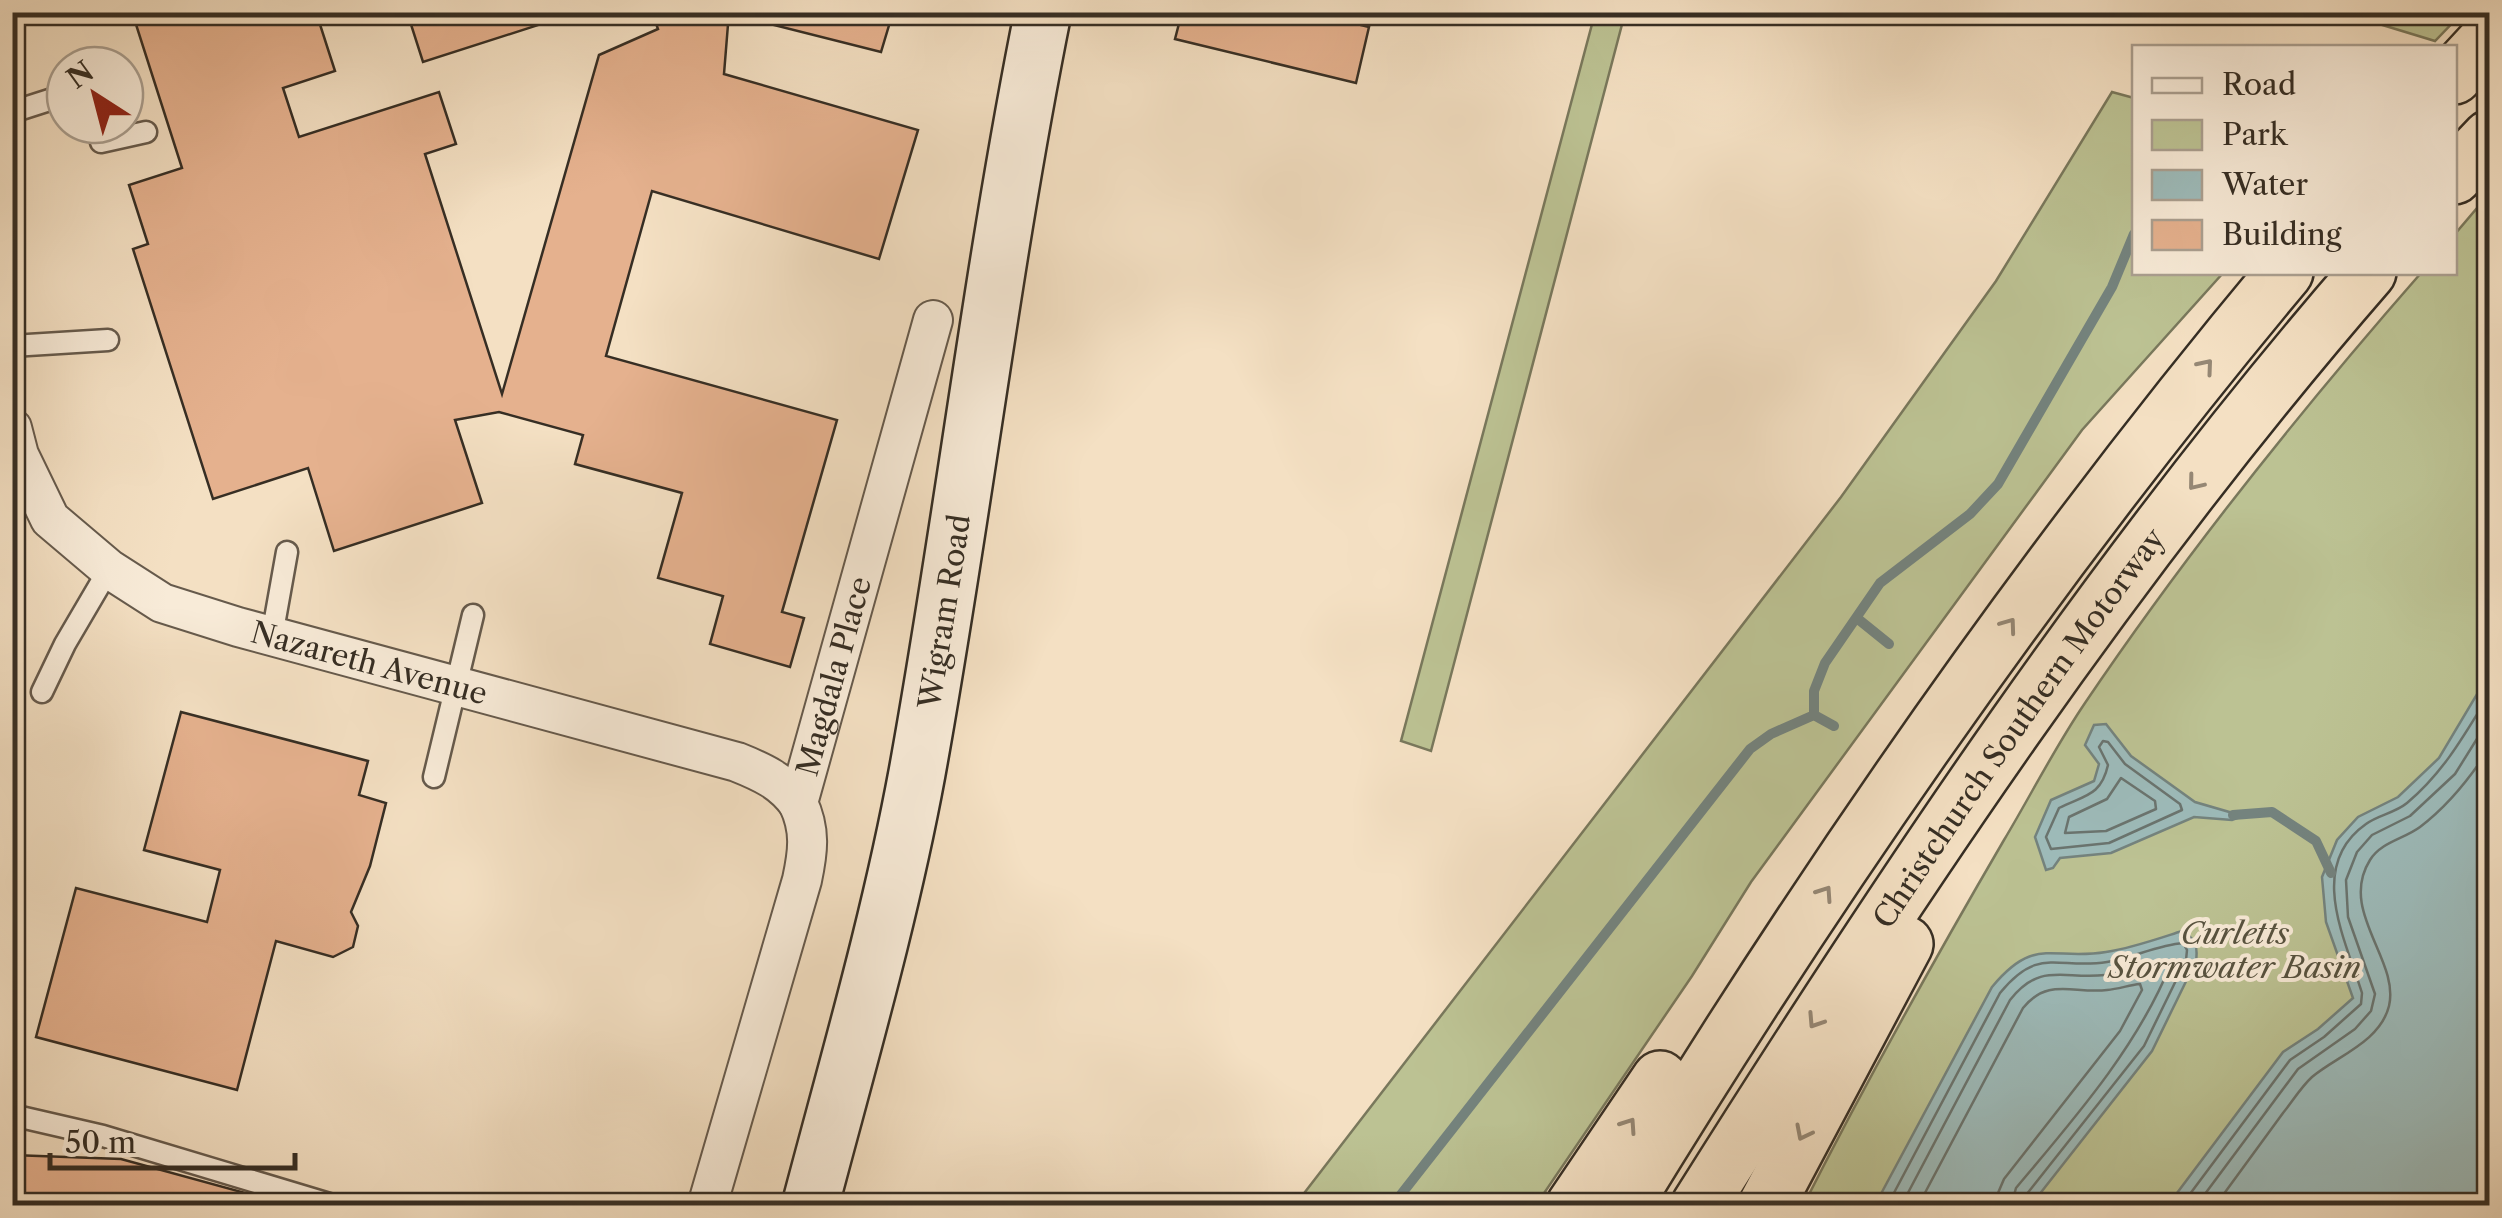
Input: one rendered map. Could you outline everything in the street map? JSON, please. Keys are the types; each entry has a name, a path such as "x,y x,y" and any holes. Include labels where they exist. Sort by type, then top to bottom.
{"highway":[{"path":"2457,73 2490,37"},
{"path":"2457,173 2490,138"},
{"name":"Christchurch Southern Motorway","path":"1623,1206 1771,974 2012,619 2103,496 2283,275"},
{"name":"Christchurch Southern Motorway","path":"1698,1206 1819,1015 1967,794 2161,524 2365,275"},
{"path":"1766,1206 1918,920 1948,858 1967,794"},
{"path":"1574,1206 1669,1066 1771,974"}],"main road":[{"name":"Wigram Road","path":"810,1206 891,898 916,773 987,321 1043,12"}],"street":[{"name":"Magdala Place","path":"707,1206 802,880 809,847 798,803 934,320"},
{"name":"Nazareth Avenue","path":"15,446 50,518 109,569 162,603 738,762 774,779 798,803"}],"lane":[{"path":"12,112 45,101"},
{"path":"12,346 108,340"},
{"path":"272,636 287,552"},
{"path":"42,692 109,569"},
{"path":"434,777 473,614"},
{"path":"12,1115 103,1136 336,1206"}],"green space":[{"path":"2462,12 2435,41 2343,13"},
{"path":"1595,13 1625,13 1431,751 1401,741"},
{"path":"2112,92 2132,97 2132,275 2221,275 2082,430 1751,882 1536,1205 1295,1205 1841,497 1996,281"},
{"name":"Curletts Stormwater Basin","path":"2489,194 2489,1205 1803,1206 1926,976 2085,703 2204,537 2419,275 2457,275 2457,232"}],"water":[{"path":"2489,674 2489,1205 2168,1205 2283,1052 2318,1029 2353,998 2326,922 2322,877 2337,840 2358,817 2398,797 2439,758"},
{"path":"2106,724 2131,756 2195,802 2243,816 2232,820 2194,817 2111,853 2060,858 2053,868 2046,870 2035,837 2051,800 2094,781 2099,764 2085,745 2094,725"},
{"path":"2182,931 2195,943 2196,961 2152,1051 2031,1205 1875,1205 1992,987 2007,971 2033,955 2106,952"}],"building":[{"path":"132,12 316,12 335,71 283,88 299,137 439,92 456,144 425,154 502,394 599,55 658,29 652,12 729,12 724,74 918,130 879,259 652,191 606,356 837,420 782,612 804,618 790,667 710,644 723,596 658,578 682,493 575,464 583,435 499,412 455,420 482,503 334,551 308,468 213,499 133,249 148,244 129,185 182,168"},
{"path":"407,12 559,12 560,18 423,62"},
{"path":"763,12 893,12 881,52 762,22"},
{"path":"1182,12 1308,12 1369,27 1356,83 1175,39"},
{"path":"181,712 368,761 359,795 386,803 370,866 351,912 358,926 353,947 333,957 276,941 237,1090 36,1037 76,888 207,922 220,870 144,850"},
{"path":"12,1155 121,1159 263,1198 262,1206 12,1206"}],"waterway":[{"path":"1814,715 1814,691 1825,663 1880,583 1970,514 1998,484 2112,287 2132,239"},
{"path":"1858,619 1889,644"},
{"path":"1814,715 1834,726"},
{"path":"1392,1206 1750,749 1771,734 1814,715"},
{"path":"2233,815 2272,812 2316,841 2331,873"}]}
